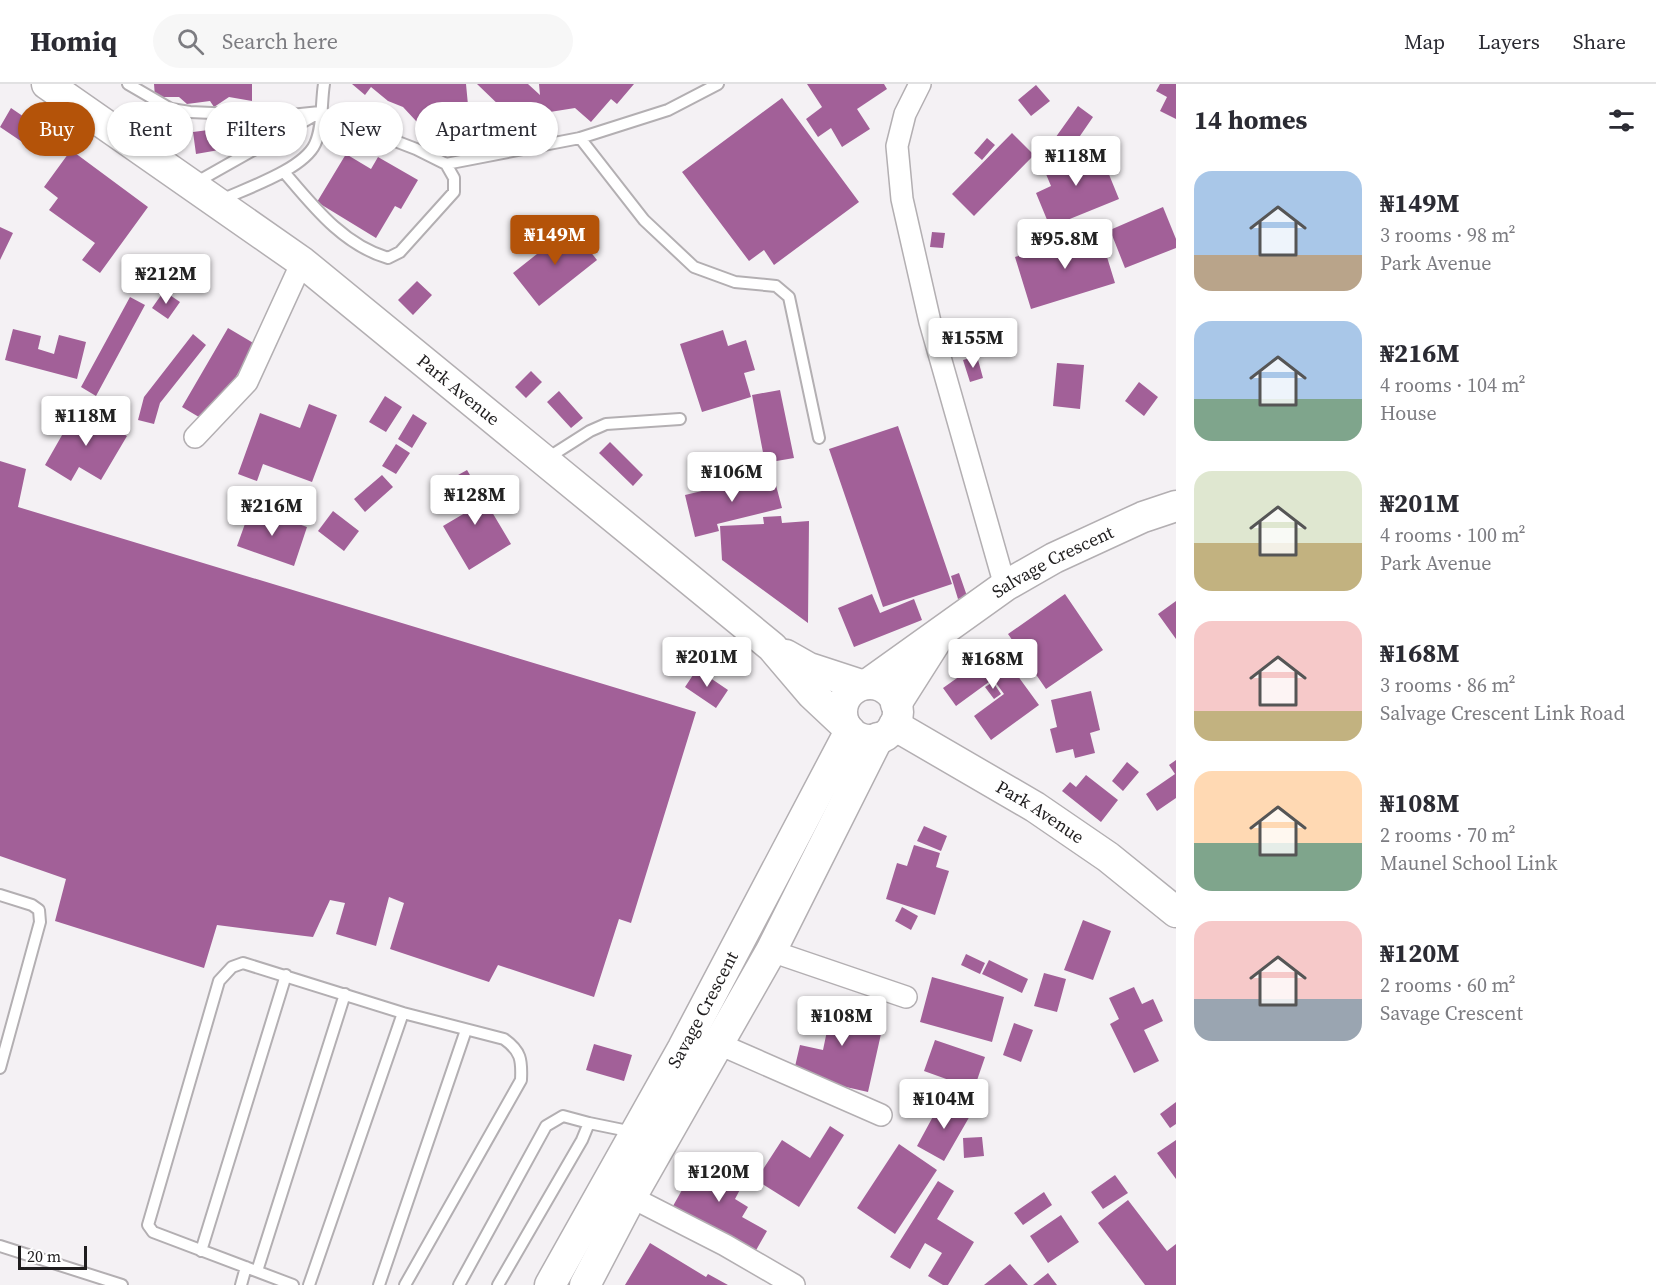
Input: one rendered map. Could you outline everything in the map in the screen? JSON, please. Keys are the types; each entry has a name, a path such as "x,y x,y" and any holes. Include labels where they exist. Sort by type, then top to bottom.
{"main road":[{"name":"Park Avenue","path":"47,84 194,184 302,262 772,647 812,694 1035,807 1108,857 1176,912"},
{"name":"Salvage Crescent","path":"939,636 1005,586 1054,558 1143,517 1176,506"},
{"path":"873,725 842,716 844,702 849,693 939,636"},
{"path":"873,725 939,636"},
{"path":"772,647 809,668 887,691 873,725"},
{"name":"Savage Crescent","path":"550,1285 637,1133 794,834 873,725"},
{"name":"Savage Crescent","path":"585,1285 631,1197 771,951 820,849 873,725"},
{"path":"794,834 820,849"}],"street":[{"path":"920,84 905,114 897,146 902,199 930,322 1005,586"},
{"path":"195,437 247,382 302,262"},
{"path":"771,951 906,997"},
{"path":"719,1044 880,1115"},
{"path":"631,1197 725,1245 793,1285"}],"lane":[{"path":"128,84 171,109 190,112 261,116 319,112"},
{"path":"321,102 324,84"},
{"path":"446,164 580,138 668,110 718,84"},
{"path":"194,184 319,113"},
{"path":"218,201 284,172 313,148 318,136 319,124"},
{"path":"580,138 644,220 694,267 735,282 776,286 789,297 819,438"},
{"path":"284,172 325,220 373,254 388,258 400,252 454,192 454,178 446,164 403,144"},
{"path":"546,460 590,431 606,424 680,419"},
{"path":"0,896 32,905 39,910 40,922 0,1068"},
{"path":"293,1285 153,1232 148,1225 219,981 232,967 243,963 403,1013 504,1039 516,1047 522,1059 521,1080 405,1285"},
{"path":"201,1251 286,975"},
{"path":"257,1271 345,994"},
{"path":"309,1285 403,1013"},
{"path":"378,1285 466,1030"},
{"path":"459,1285 546,1126 563,1116 637,1133"},
{"path":"498,1285 582,1140 589,1123"},
{"path":"0,1246 122,1285"},
{"path":"241,1285 246,1267"}],"building":[{"path":"154,84 252,84 252,101 229,97 222,102 193,103 185,102 179,97 155,97"},
{"path":"352,84 466,84 468,102 415,102 415,120 403,107 403,102 388,101 371,87 365,95"},
{"path":"477,84 528,84 540,95 539,84 634,84 617,104 611,99 591,122 575,108 558,111 558,102 496,102"},
{"path":"807,84 884,84 887,89 857,109 870,129 842,147 831,128 818,137 806,119 822,107"},
{"path":"1160,84 1176,84 1176,119 1160,111 1167,97 1156,91"},
{"path":"1036,85 1050,101 1031,116 1018,100"},
{"path":"782,98 859,202 774,265 764,250 749,261 682,172"},
{"path":"1078,106 1093,117 1069,152 1053,141"},
{"path":"11,108 18,113 18,139 0,127"},
{"path":"205,130 205,152 196,154 193,132"},
{"path":"1012,133 1034,155 974,216 952,194"},
{"path":"987,138 995,145 982,160 974,153"},
{"path":"1097,145 1119,199 1050,227 1036,193 1051,186 1043,167"},
{"path":"67,156 79,156 148,207 100,273 82,260 95,243 49,210 58,198 44,187"},
{"path":"345,156 349,156 371,169 378,157 418,180 401,209 395,206 376,238 317,202"},
{"path":"1163,207 1176,239 1176,248 1125,268 1110,230"},
{"path":"0,227 13,233 0,260"},
{"path":"571,227 597,260 539,306 513,273"},
{"path":"1099,231 1115,283 1031,309 1015,257"},
{"path":"932,232 945,233 943,248 930,247"},
{"path":"417,281 432,295 413,315 398,300"},
{"path":"164,291 180,302 168,319 152,308"},
{"path":"130,297 145,305 96,396 81,387"},
{"path":"966,322 972,346 953,350 948,326"},
{"path":"228,328 255,344 209,423 182,407"},
{"path":"13,329 41,336 38,349 54,354 59,335 86,342 77,379 5,360"},
{"path":"723,330 728,346 746,340 755,370 744,373 751,397 702,412 680,344"},
{"path":"193,334 206,345 160,403 154,424 138,420 144,397"},
{"path":"977,356 983,378 970,382 963,360"},
{"path":"1057,363 1084,365 1080,409 1053,406"},
{"path":"531,371 542,382 526,398 515,387"},
{"path":"1139,382 1158,397 1144,416 1125,401"},
{"path":"780,390 794,458 765,463 752,395"},
{"path":"559,391 583,418 571,428 547,402"},
{"path":"385,396 402,407 386,432 369,422"},
{"path":"309,404 337,415 312,482 263,464 257,481 238,474 260,413 300,428"},
{"path":"78,407 127,436 101,480 79,467 71,481 45,465"},
{"path":"413,414 427,423 412,448 398,439"},
{"path":"898,426 952,584 883,607 829,449"},
{"path":"610,442 643,475 633,486 599,453"},
{"path":"396,444 410,453 396,474 382,466"},
{"path":"0,461 26,469 18,507 696,712 631,923 619,919 594,997 498,965 489,982 390,949 404,903 389,897 376,946 336,934 345,903 330,900 313,937 217,925 204,968 55,921 66,879 0,856"},
{"path":"467,470 511,544 469,570 443,526 470,510 451,479"},
{"path":"773,474 782,508 717,524 719,531 695,537 685,495"},
{"path":"382,475 393,487 365,512 354,499"},
{"path":"251,507 307,527 294,566 237,546"},
{"path":"333,511 359,531 344,551 318,531"},
{"path":"781,516 782,523 809,521 808,623 722,560 720,526 764,524 763,517"},
{"path":"959,573 967,596 958,599 951,576"},
{"path":"872,594 880,613 914,599 922,620 854,647 838,608"},
{"path":"1065,594 1103,650 1046,689 1008,634"},
{"path":"1176,601 1176,639 1158,614"},
{"path":"998,649 1039,705 991,740 974,716 1004,694 993,679 956,706 943,688"},
{"path":"697,669 728,690 716,708 685,687"},
{"path":"993,682 1001,694 994,699 985,687"},
{"path":"1091,691 1100,730 1090,733 1095,753 1075,758 1073,749 1056,753 1050,729 1057,727 1051,700"},
{"path":"1176,760 1176,798 1157,811 1146,794 1175,774 1169,765"},
{"path":"1127,762 1139,772 1123,791 1112,781"},
{"path":"1086,775 1118,800 1101,822 1062,791 1070,782 1076,787"},
{"path":"924,826 947,836 941,851 917,841"},
{"path":"914,845 940,853 936,867 949,871 935,915 886,899 897,863 907,866"},
{"path":"902,907 918,916 911,930 895,921"},
{"path":"1083,920 1111,931 1093,980 1064,970"},
{"path":"966,954 985,963 980,974 961,965"},
{"path":"989,960 1028,979 1022,993 982,974"},
{"path":"1044,973 1066,979 1057,1012 1034,1006"},
{"path":"932,977 1004,997 992,1042 920,1022"},
{"path":"1134,987 1142,1004 1153,999 1163,1021 1144,1030 1159,1061 1134,1073 1110,1024 1119,1019 1109,998"},
{"path":"813,999 885,1016 868,1092 793,1075 800,1045 823,1050 828,1026 808,1021"},
{"path":"1014,1023 1033,1030 1021,1062 1003,1055"},
{"path":"935,1040 985,1057 974,1089 924,1071"},
{"path":"594,1044 632,1055 624,1081 586,1070"},
{"path":"943,1098 971,1114 944,1161 917,1146"},
{"path":"1176,1102 1176,1124 1170,1128 1160,1114"},
{"path":"830,1126 844,1135 799,1207 756,1180 782,1140 810,1158"},
{"path":"982,1137 984,1156 964,1158 963,1138"},
{"path":"1176,1140 1176,1179 1157,1153"},
{"path":"899,1144 937,1170 895,1234 857,1208"},
{"path":"701,1156 745,1180 735,1199 748,1207 742,1217 767,1231 755,1252 673,1206"},
{"path":"1115,1175 1128,1193 1103,1209 1091,1192"},
{"path":"938,1181 954,1191 937,1219 974,1242 948,1285 943,1285 928,1276 942,1253 925,1243 910,1269 890,1257"},
{"path":"1044,1192 1052,1205 1023,1225 1014,1213"},
{"path":"1128,1200 1167,1251 1176,1244 1176,1285 1145,1285 1098,1223"},
{"path":"1061,1215 1079,1242 1048,1263 1030,1236"},
{"path":"650,1243 706,1277 708,1274 728,1285 625,1285"},
{"path":"1010,1264 1028,1285 984,1285"},
{"path":"1048,1273 1057,1285 1033,1285"}]}
